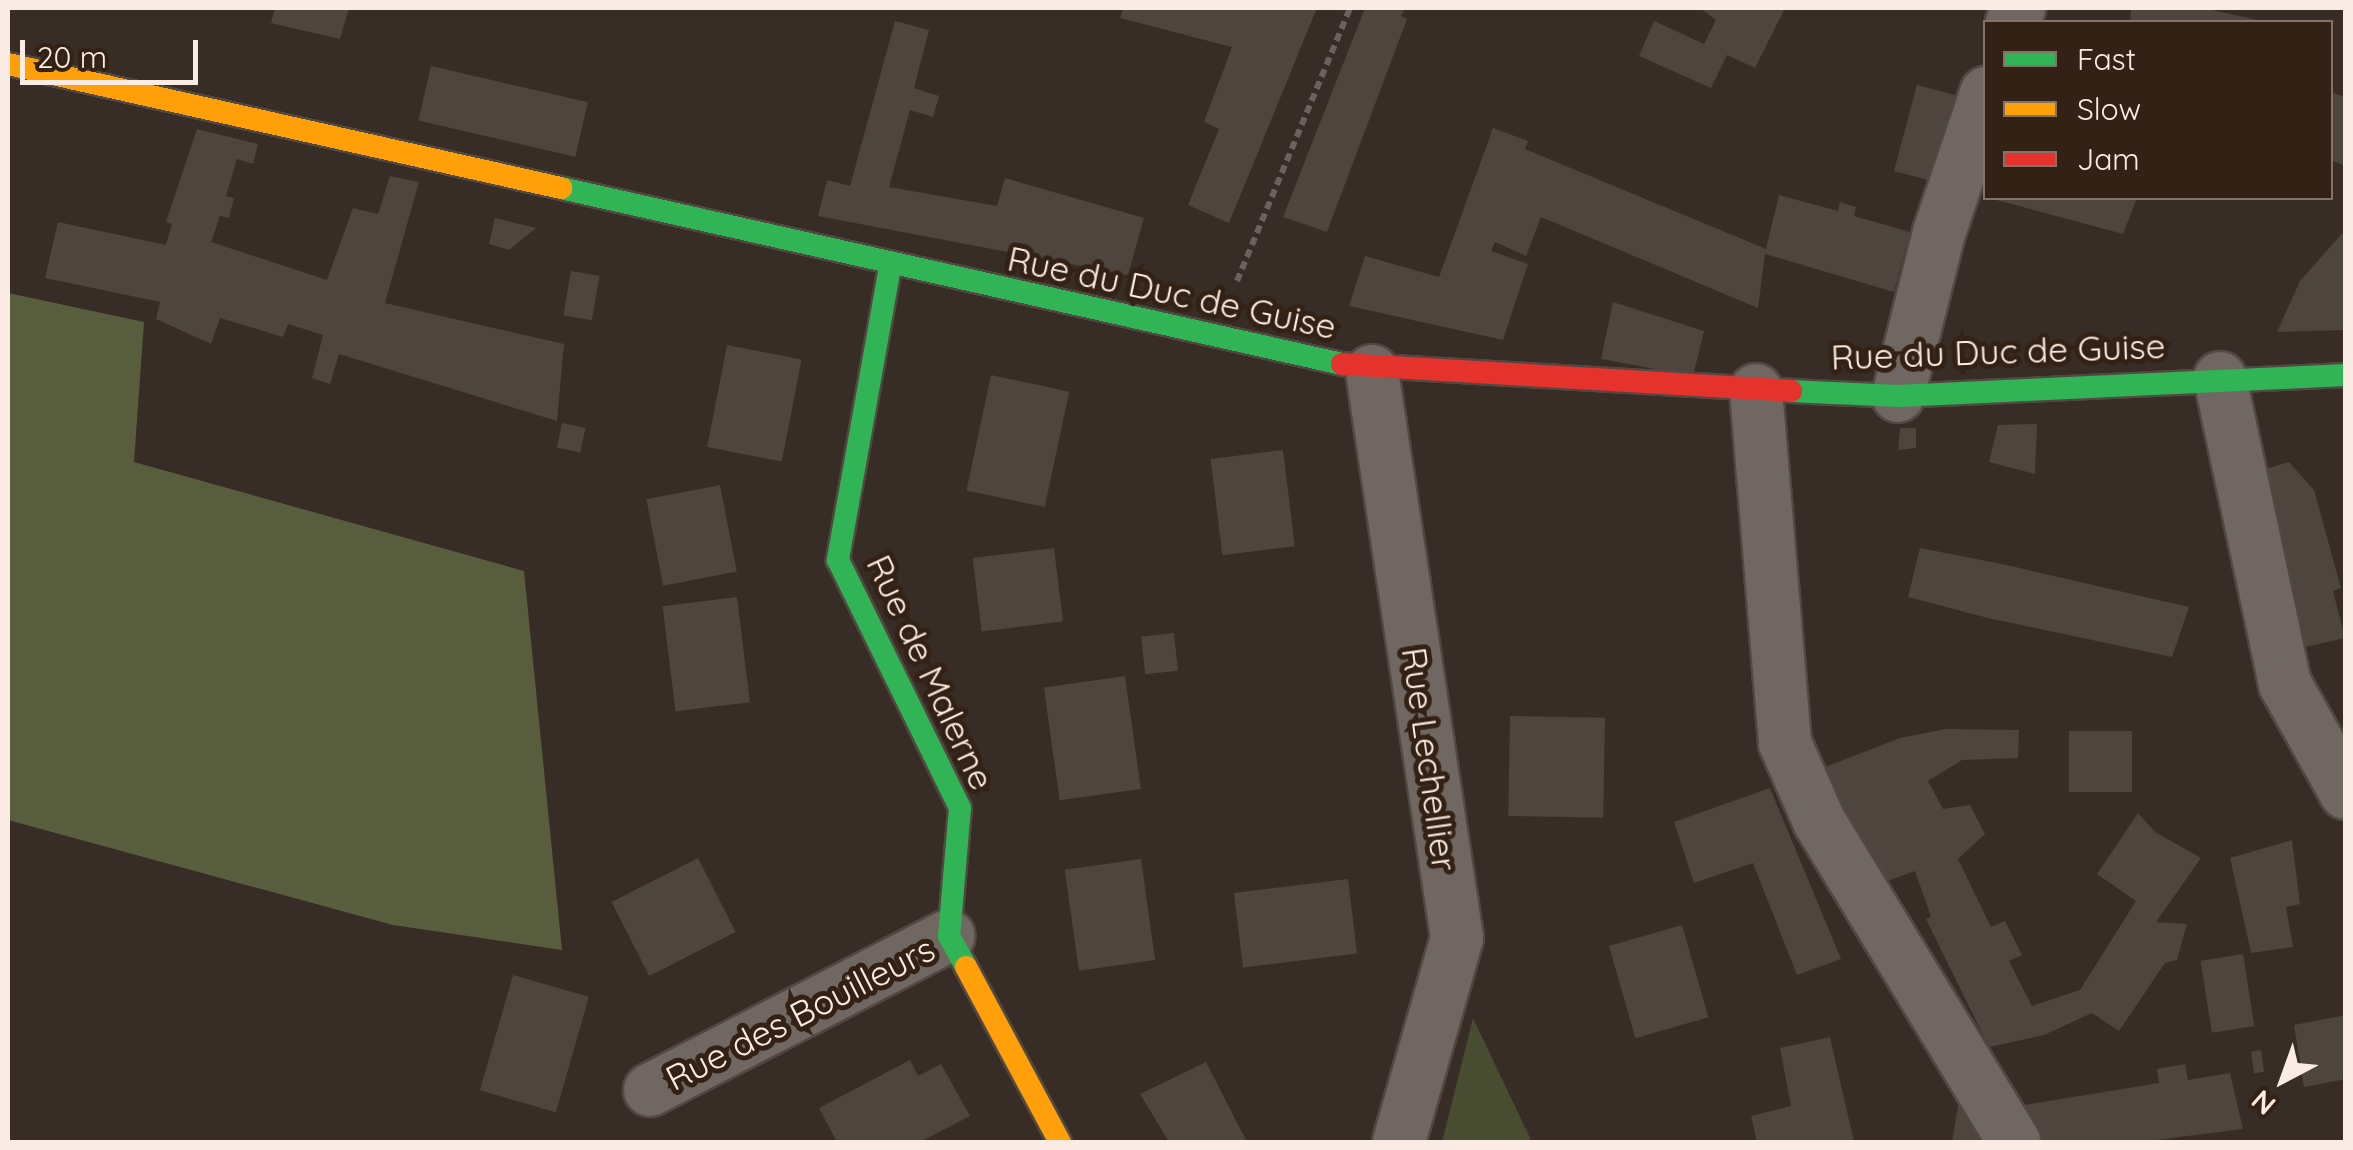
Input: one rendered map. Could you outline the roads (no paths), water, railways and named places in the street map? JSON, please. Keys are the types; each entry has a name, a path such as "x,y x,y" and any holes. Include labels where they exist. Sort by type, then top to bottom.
{"street":[{"name":"Rue du Duc de Guise","path":"8,64 890,267 1372,371 1898,396 2346,375"},
{"path":"1898,396 1938,233 1983,102"},
{"name":"Rue de Malerne","path":"890,267 838,560 960,808 949,936"},
{"name":"Rue Lechellier","path":"1372,371 1456,938 1399,1142"},
{"path":"2220,378 2285,684 2346,793"},
{"path":"1756,390 1785,743 1819,821 2014,1142"},
{"path":"949,936 1060,1142"},
{"name":"Rue des Bouilleurs","path":"650,1090 949,936"}]}
